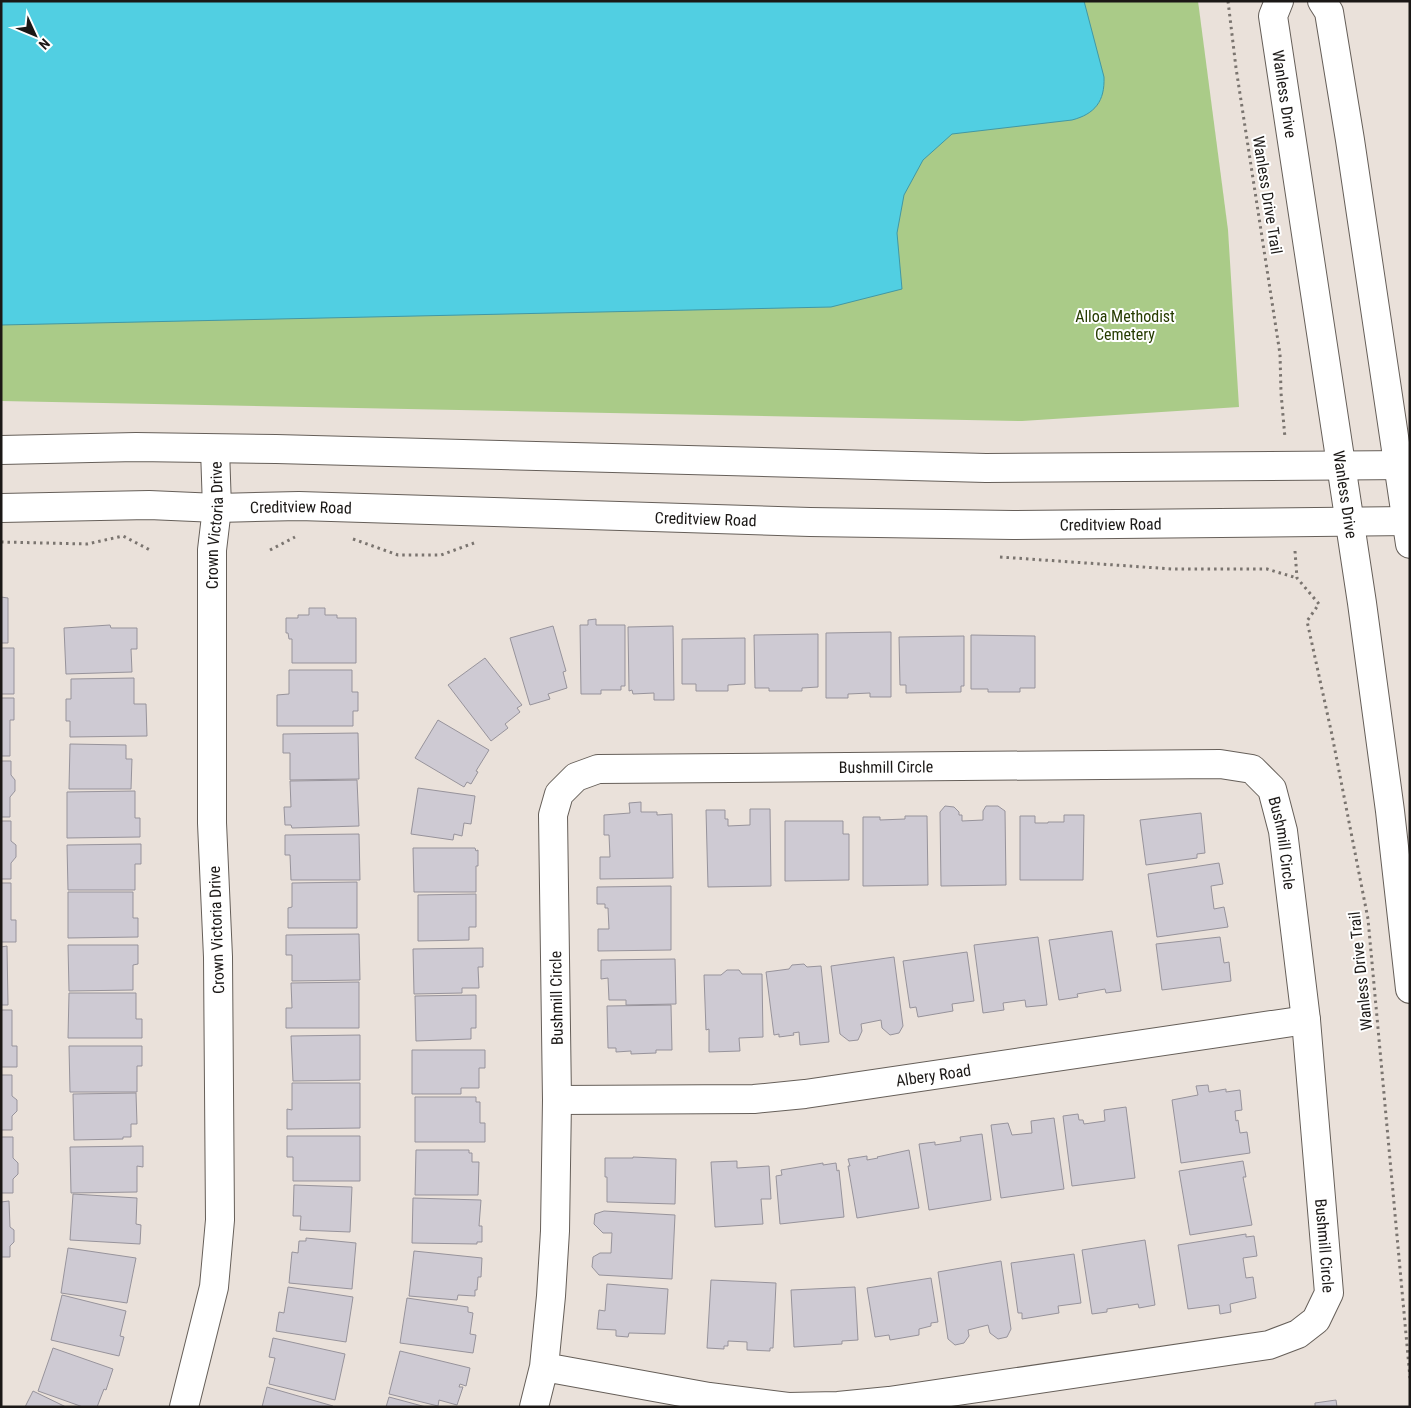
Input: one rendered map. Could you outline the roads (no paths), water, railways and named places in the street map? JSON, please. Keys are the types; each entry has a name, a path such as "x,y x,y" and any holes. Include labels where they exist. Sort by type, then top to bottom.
{"street":[{"name":"Wanless Drive","path":"1279,1 1273,16 1350,522 1390,811 1410,989"},
{"path":"1322,1 1328,12 1346,113 1404,466 1409,529"},
{"path":"1,450 136,447 276,449 986,468 1404,466"},
{"name":"Crown Victoria Drive","path":"184,1407 214,1287 220,1220 218,966 212,823 212,550 218,508 215,449"},
{"name":"Creditview Road","path":"1,508 149,505 218,508 299,506 810,522 1013,525 1350,522 1409,529"},
{"name":"Bushmill Circle","path":"534,1407 544,1366 555,1232 557,1100 553,815 559,794 576,778 598,769 1220,764 1252,769 1272,789 1283,831 1306,1020 1329,1293 1316,1320 1298,1334 1269,1345 889,1401 838,1406 788,1407 709,1397 544,1366"},
{"name":"Albery Road","path":"557,1100 754,1099 805,1094 1306,1020"}],"water":[{"path":"1,1 1084,1 1104,77 1104,85 1103,93 1097,105 1087,114 1072,120 952,134 923,160 904,195 897,233 902,289 831,307 1,325"}],"park label":[{"name":"Alloa Methodist Cemetery","path":"1125,325"}]}
